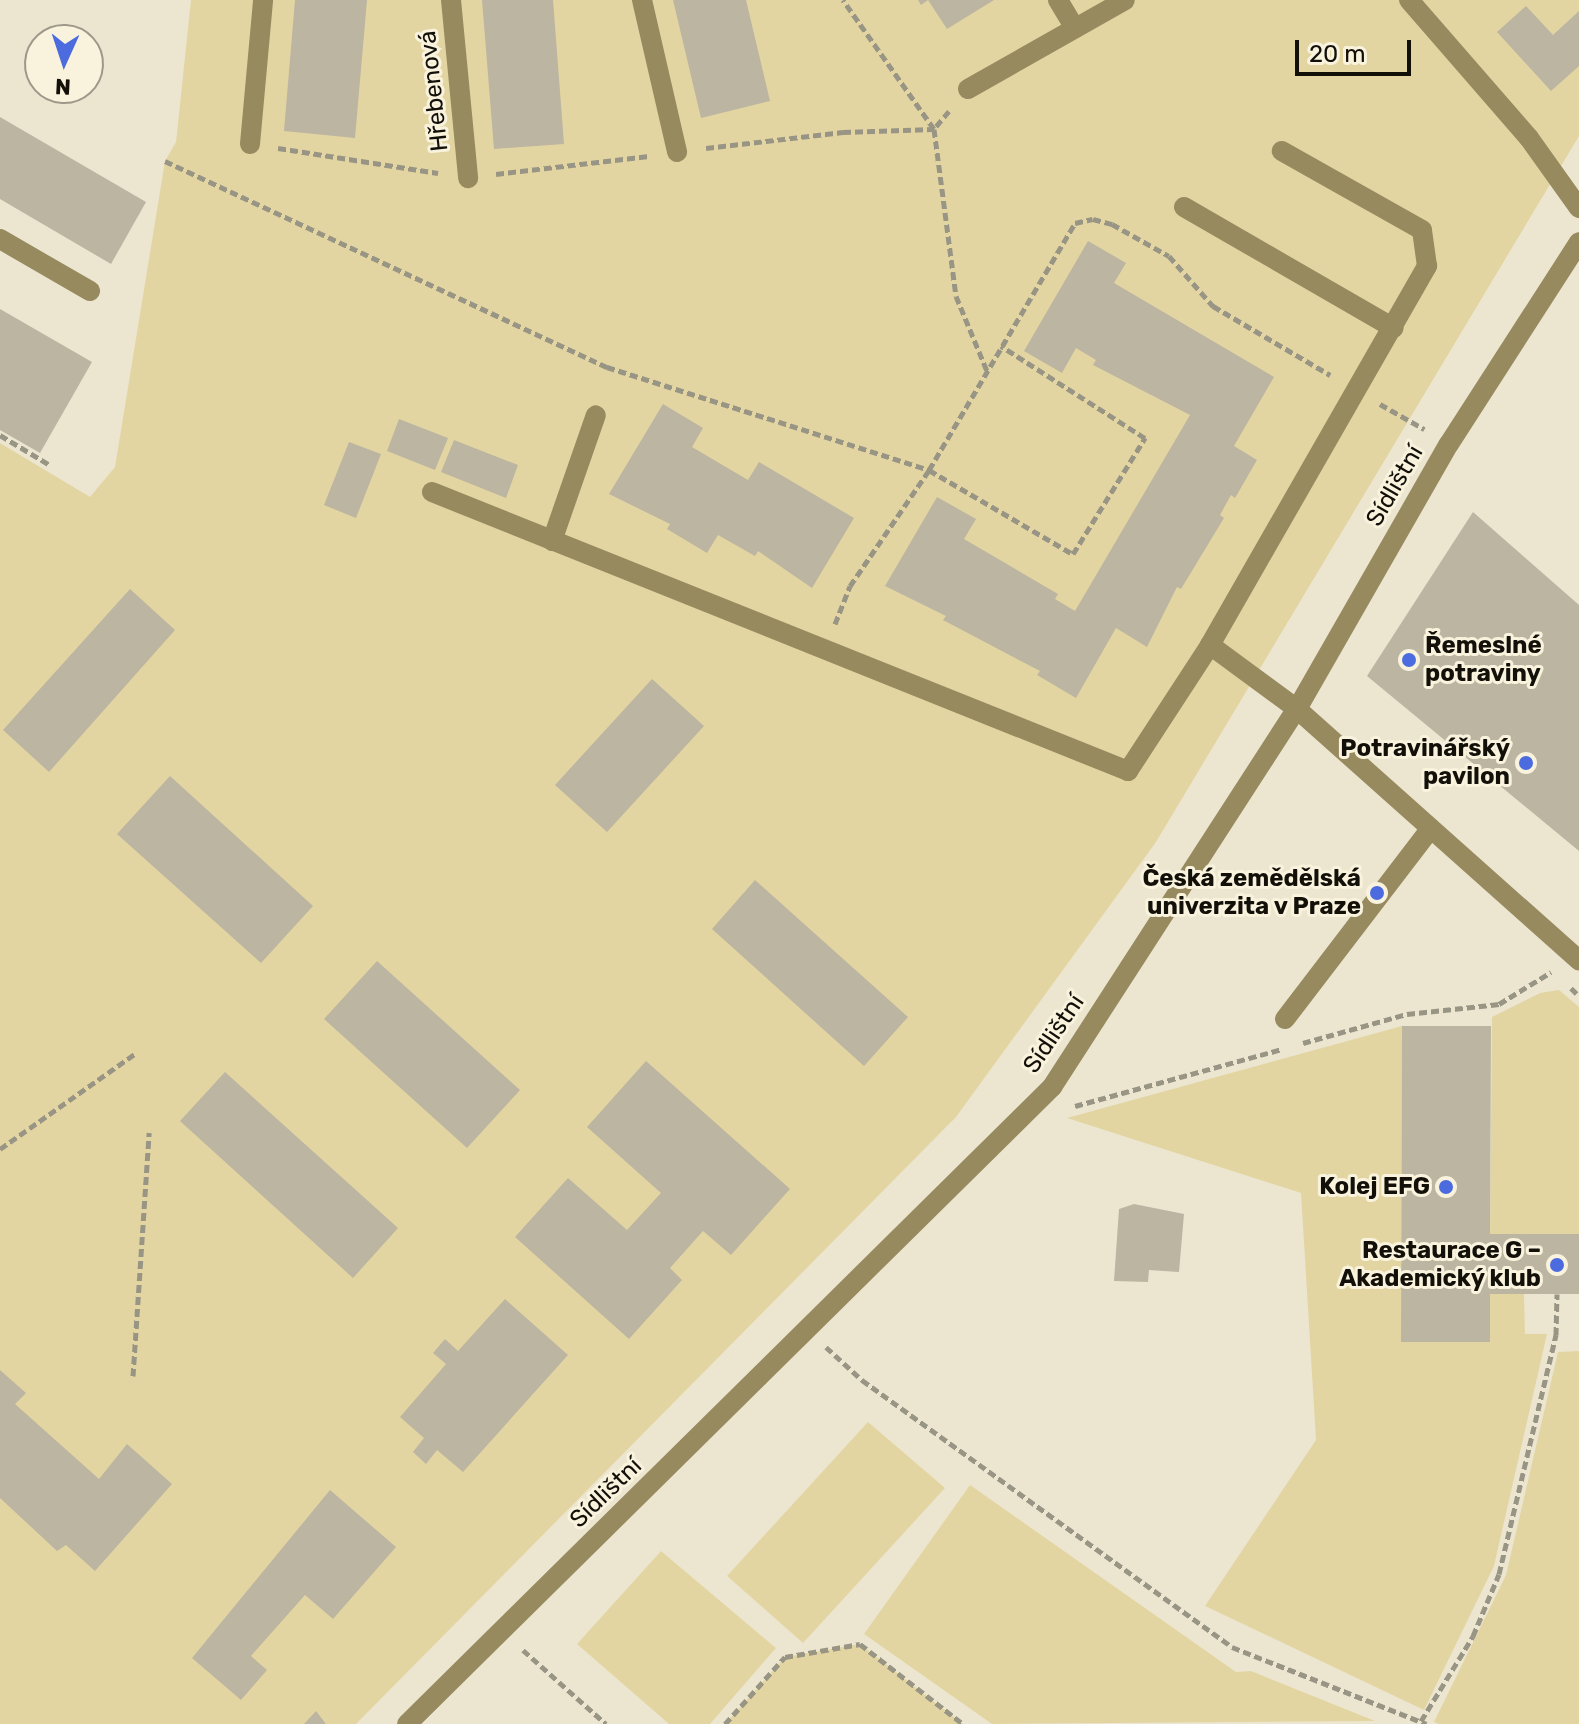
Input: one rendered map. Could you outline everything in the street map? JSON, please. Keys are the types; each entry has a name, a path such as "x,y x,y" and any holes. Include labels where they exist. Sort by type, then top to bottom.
{"street":[{"path":"250,144 263,0"},
{"name":"Hřebenová","path":"451,0 468,178"},
{"path":"642,0 677,152"},
{"path":"1058,0 1075,28"},
{"path":"968,89 1125,0"},
{"path":"1409,0 1529,138 1579,208"},
{"path":"432,492 822,652 1128,771 1210,645 1427,266 1422,230 1282,151"},
{"path":"1184,207 1394,328"},
{"path":"0,239 90,291"},
{"name":"Sídlištní","path":"407,1724 1052,1087 1297,709 1449,444 1579,242"},
{"path":"552,541 596,415"},
{"path":"1210,645 1297,709 1572,953 1579,931"},
{"path":"1285,1019 1431,828"}],"path":[{"path":"968,89 934,129 956,296 987,371"},
{"path":"165,161 607,367 929,470 1073,554 1145,438 1001,346"},
{"path":"822,652 850,586 929,470 1062,239 1075,223 1093,219 1169,256 1213,306 1449,444"},
{"path":"0,435 50,465"},
{"path":"1299,1044 1407,1014 1499,1004 1553,972 1579,996"},
{"path":"1052,1087 1070,1107 1284,1048"},
{"path":"0,1149 136,1053"},
{"path":"133,1376 149,1133"},
{"path":"808,1331 862,1380 1232,1647 1409,1723 1424,1722 1473,1636 1499,1574 1556,1335 1557,1294"},
{"path":"502,1632 606,1724"},
{"path":"725,1724 785,1657 860,1644 963,1724"}],"shaded area":[{"path":"191,0 1579,0 1579,136 1156,842 956,1117 356,1724 0,1724 0,443 90,497 115,467 165,161 176,142"},
{"path":"1559,990 1579,1007 1579,1234 1490,1234 1492,1017 1540,993"},
{"path":"1402,1026 1401,1342 1490,1342 1490,1294 1524,1294 1525,1334 1547,1334 1494,1566 1424,1710 1205,1606 1316,1440 1301,1193 1067,1118"},
{"path":"1579,1351 1579,1724 1439,1724 1434,1722 1506,1575 1558,1352"},
{"path":"868,1422 945,1488 803,1643 727,1576"},
{"path":"970,1485 1236,1672 1251,1671 1375,1721 992,1724 864,1634"},
{"path":"661,1551 776,1648 710,1724 669,1724 577,1644"},
{"path":"860,1644 963,1724 725,1724 785,1657"}],"building":[{"path":"295,0 367,0 355,138 284,131"},
{"path":"482,0 553,0 564,144 494,149"},
{"path":"673,0 746,0 770,101 701,118"},
{"path":"928,0 994,0 947,29"},
{"path":"1526,6 1553,35 1579,11 1579,66 1551,91 1497,32"},
{"path":"0,117 146,202 111,264 0,199"},
{"path":"1088,241 1126,263 1114,283 1274,377 1234,446 1257,460 1235,498 1231,495 1220,515 1224,518 1181,589 1177,587 1147,647 1116,628 1076,698 1037,675 1040,671 943,620 946,616 885,586 937,497 976,519 964,539 1058,594 1055,599 1075,611 1190,415 1093,365 1096,360 1076,348 1062,373 1024,351"},
{"path":"0,309 92,362 40,453 0,430"},
{"path":"663,404 703,428 692,447 748,480 759,462 854,518 812,588 758,551 755,556 718,535 707,553 667,529 670,524 609,494"},
{"path":"399,419 448,438 435,470 387,451"},
{"path":"454,440 518,465 506,498 441,472"},
{"path":"349,442 381,454 356,518 324,505"},
{"name":"Potravinářský pavilon","path":"1473,512 1579,605 1579,851 1367,676"},
{"path":"130,589 175,630 49,772 3,730"},
{"path":"652,679 704,726 607,832 555,785"},
{"path":"170,776 313,906 261,963 117,834"},
{"path":"755,880 908,1017 864,1066 712,929"},
{"path":"377,961 520,1090 467,1148 324,1019"},
{"name":"Kolej EFG","path":"1402,1026 1491,1026 1490,1234 1579,1234 1579,1294 1490,1294 1490,1342 1401,1342"},
{"path":"646,1061 790,1189 731,1255 703,1231 670,1268 682,1280 629,1339 515,1237 568,1178 627,1230 661,1193 587,1127"},
{"path":"225,1072 398,1228 353,1278 180,1121"},
{"path":"1134,1204 1184,1214 1179,1272 1149,1270 1148,1282 1114,1281 1119,1209"},
{"path":"505,1299 568,1355 463,1472 437,1450 426,1464 413,1452 424,1438 400,1417 446,1364 433,1353 445,1339 458,1351"},
{"path":"0,1370 26,1393 15,1404 99,1479 127,1444 172,1484 95,1571 66,1545 57,1551 0,1498"},
{"path":"330,1490 396,1547 333,1619 305,1595 251,1656 267,1670 241,1700 192,1658"},
{"path":"316,1711 326,1724 304,1724"}],"place":[{"name":"Řemeslné potraviny","path":"1409,660"},
{"name":"Potravinářský pavilon","path":"1526,763"},
{"name":"Česká zemědělská univerzita v Praze","path":"1377,893"},
{"name":"Kolej EFG","path":"1446,1187"},
{"name":"Restaurace G – Akademický klub","path":"1557,1265"}]}
